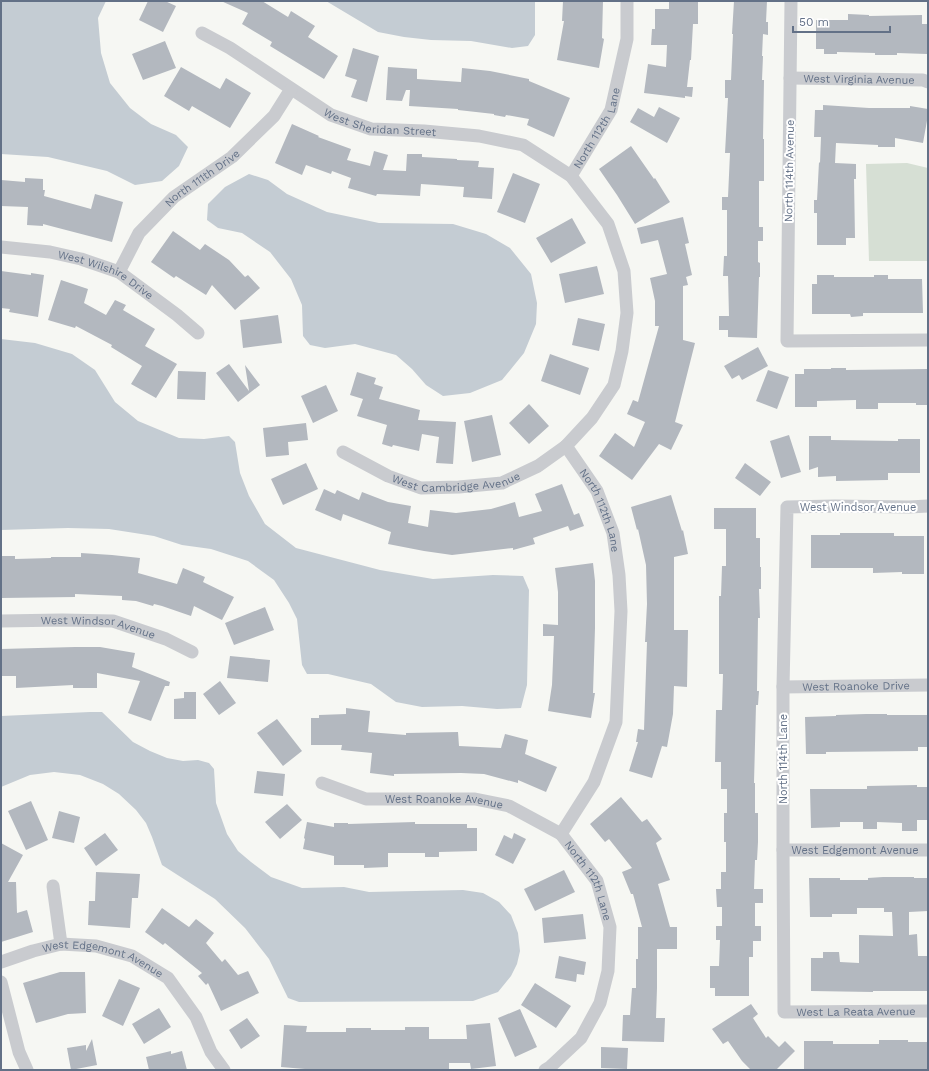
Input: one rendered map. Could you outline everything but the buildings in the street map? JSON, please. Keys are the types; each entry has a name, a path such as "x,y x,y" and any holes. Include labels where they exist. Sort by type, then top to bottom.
{"street":[{"name":"North 112th Lane","path":"545,1070 581,1038 600,1003 608,971 610,927 597,881 561,834 594,782 616,722 621,611 619,575 613,533 597,491 566,446 592,418 614,385 622,351 627,313 624,271 608,224 571,176 610,110 627,39 627,1"},
{"name":"North 114th Avenue","path":"791,1 787,341 928,340"},
{"name":"West Sheridan Street","path":"202,33 230,48 331,115 371,129 424,131 479,136 522,145 571,176"},
{"name":"West Virginia Avenue","path":"790,78 923,80 928,82"},
{"name":"North 111th Drive","path":"119,272 139,233 174,197 232,157 274,116 291,89"},
{"name":"West Wilshire Drive","path":"1,246 50,252 81,259 119,272 177,314 198,333"},
{"name":"West Cambridge Avenue","path":"343,452 388,476 421,488 459,487 502,483 538,466 566,446"},
{"name":"West Windsor Avenue","path":"787,507 928,506"},
{"name":"North 114th Lane","path":"784,1012 783,687 787,507"},
{"name":"West Windsor Avenue","path":"1,621 62,620 113,622 166,638 192,652"},
{"name":"West Roanoke Drive","path":"783,687 928,685"},
{"name":"West Roanoke Avenue","path":"322,784 366,799 482,800 509,806 561,834"},
{"name":"West Edgemont Avenue","path":"783,850 928,850"},
{"path":"53,886 61,944"},
{"name":"West Edgemont Avenue","path":"1,962 33,951 61,944 96,946 132,956 168,978 196,1017 211,1052 224,1070"},
{"path":"1,982 19,1052 27,1070"},
{"name":"West La Reata Avenue","path":"784,1012 928,1012"}],"shaded area":[{"path":"1,1 106,1 98,18 101,53 110,83 130,108 151,124 176,135 188,147 179,166 162,181 135,185 107,171 48,157 1,154"},
{"path":"326,1 535,1 535,35 528,46 512,48 471,41 431,40 404,37 378,32"},
{"path":"907,163 928,168 928,261 869,261 866,164"},
{"path":"249,174 268,180 287,194 327,212 379,223 453,224 486,234 510,248 531,274 537,303 536,324 524,353 502,380 470,393 443,396 426,385 412,369 396,355 355,344 325,348 310,345 303,336 302,305 291,279 270,252 242,233 218,228 207,220 208,204 225,187"},
{"path":"1,339 35,343 72,354 95,370 115,402 138,421 179,438 204,439 229,436 235,442 240,473 249,496 265,524 296,548 380,570 433,579 493,575 523,576 529,590 527,685 521,708 497,709 462,706 422,707 396,702 371,684 328,674 307,674 302,665 297,619 289,603 274,580 248,561 211,549 182,545 154,536 109,529 68,528 1,530"},
{"path":"102,712 133,742 150,751 167,758 183,761 198,760 209,763 214,769 216,803 227,834 238,851 271,877 302,888 344,887 369,892 463,890 483,893 499,902 511,915 518,933 520,951 517,964 511,976 498,992 473,1001 299,1002 288,998 269,959 245,928 215,899 162,865 146,823 136,810 119,794 103,784 80,775 54,772 30,775 1,787 1,716"}]}
